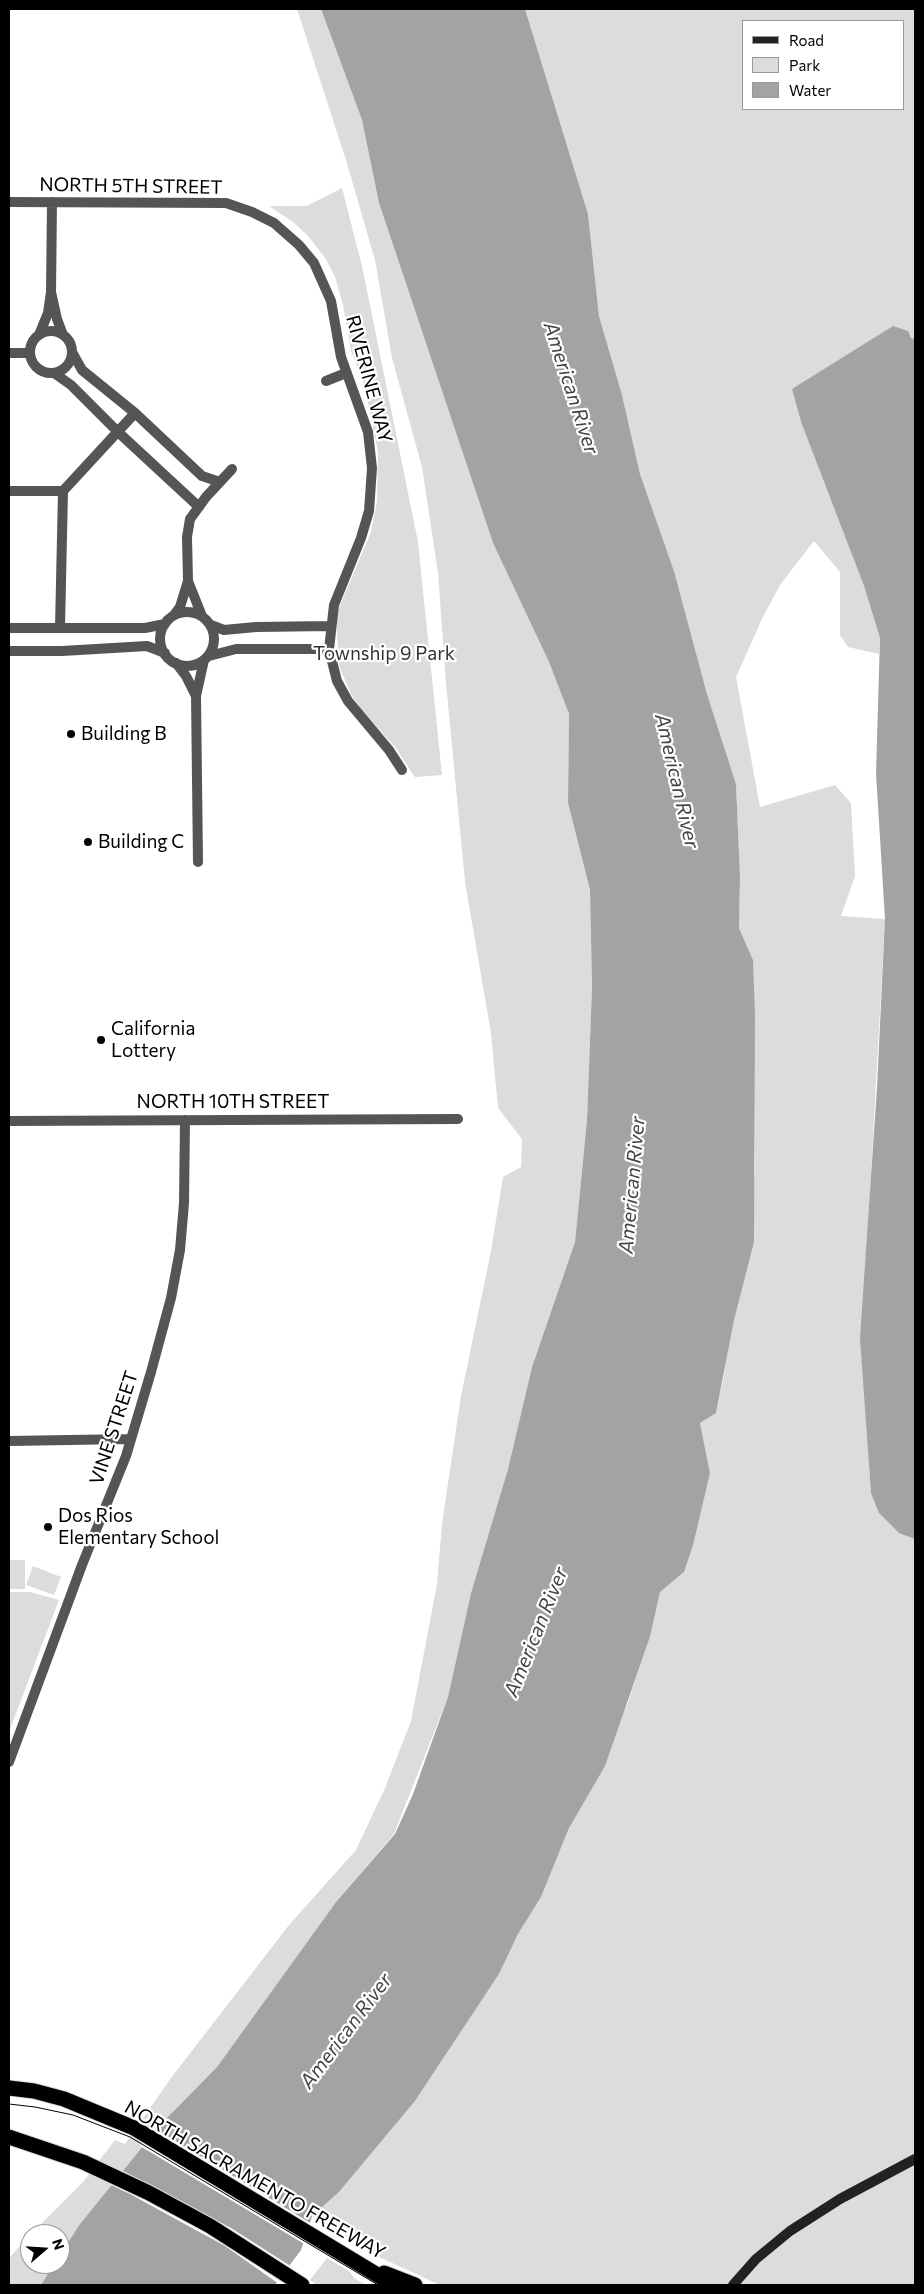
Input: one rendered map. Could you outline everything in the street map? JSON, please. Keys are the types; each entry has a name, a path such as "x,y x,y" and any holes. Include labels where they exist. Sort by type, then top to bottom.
{"highway":[{"name":"NORTH SACRAMENTO FREEWAY","path":"9,2088 34,2091 64,2099 134,2128 394,2285"},
{"path":"9,2137 83,2162 182,2210 289,2280 302,2285"},
{"path":"362,2264 415,2285"}],"main road":[{"path":"733,2285 756,2259 804,2220 915,2159"}],"street":[{"name":"NORTH 5TH STREET","path":"9,202 214,201 232,204 252,212"},
{"path":"52,202 52,292 57,319 82,370 135,413 202,476 220,482"},
{"name":"RIVERINE WAY","path":"252,212 282,229 314,263 331,301 346,373 359,403 368,432 372,488 365,525 336,596 330,626 329,649 337,681 348,701 389,750 402,770"},
{"path":"52,292 48,313 39,335 31,346 30,352 35,366 47,373 60,372 69,364 72,352"},
{"path":"39,335 51,331 64,335"},
{"path":"9,353 30,352"},
{"path":"54,373 71,385 118,432 199,507"},
{"path":"326,381 346,373"},
{"path":"60,628 63,491 135,413"},
{"path":"164,653 161,644 161,634 165,624 180,607 188,581 187,537 190,519 232,469"},
{"path":"9,491 63,491"},
{"path":"188,581 202,616 211,625 224,630 256,627 330,626"},
{"path":"174,615 188,612 202,616"},
{"path":"9,628 145,628 165,624"},
{"path":"198,862 196,696 206,658 214,641 211,625"},
{"path":"9,651 62,651 147,646 164,653 176,663 186,676 196,696"},
{"path":"176,663 190,666 206,658 236,649 329,649"},
{"name":"NORTH 10TH STREET","path":"9,1121 458,1118"},
{"name":"VINE STREET","path":"9,1762 131,1440 177,1267 183,1220 185,1120"},
{"path":"9,1441 131,1440"}],"green space":[{"path":"297,9 321,9 362,120 379,203 493,543 549,662 569,714 568,803 590,890 592,987 587,1120 575,1242 532,1367 508,1469 471,1593 448,1697 394,1834 336,1902 217,2067 160,2125 80,2224 70,2240 70,2224 41,2224 83,2182 115,2140 125,2144 171,2078 289,1925 356,1850 385,1788 411,1721 437,1584 442,1524 461,1396 491,1251 503,1177 521,1167 522,1139 498,1108 491,1033 465,882 446,683 438,573 422,467 392,358 375,260 346,160"},
{"path":"525,9 915,9 915,339 911,338 792,389 801,422 864,586 880,638 879,654 848,647 840,635 840,572 814,541 780,585 762,619 736,677 760,807 835,785 851,803 855,876 841,916 885,919 868,1231 869,1462 871,1493 915,1539 915,2285 440,2285 377,2256 312,2216 339,2192 415,2101 499,1974 518,1934 541,1897 569,1828 627,1705 650,1637 660,1592 684,1572 710,1473 700,1423 716,1413 724,1375 755,1173 753,960 739,928 740,877 736,784 707,694 674,571 640,474 622,395 599,316 588,214"},
{"name":"Township 9 Park","path":"342,188 362,266 418,542 442,775 415,777 396,748 360,708 351,694 339,666 336,615 371,532 377,501 378,452 365,388 351,351 343,305 335,277 326,259 308,236 293,222 269,206 307,206"},
{"path":"9,1560 25,1560 25,1589 9,1589"},
{"path":"33,1566 61,1577 54,1595 26,1585"},
{"path":"9,1592 30,1592 59,1600 9,1732"},
{"path":"20,2246 20,2274 48,2274 41,2285 9,2285 9,2258"},
{"path":"327,2258 350,2272 354,2278 366,2285 317,2285 310,2280"}],"water":[{"name":"American River","path":"321,9 525,9 588,214 599,316 622,395 640,474 674,571 707,694 736,784 740,877 739,928 753,960 755,1014 754,1242 734,1320 716,1413 700,1423 710,1473 693,1545 684,1572 660,1592 650,1637 605,1766 569,1828 541,1897 518,1934 499,1974 415,2101 339,2192 312,2216 301,2250 275,2285 41,2285 48,2274 70,2274 70,2240 80,2224 160,2125 217,2067 336,1902 395,1834 413,1794 448,1697 471,1593 508,1469 532,1367 575,1242 587,1120 592,987 590,890 568,803 569,714 549,662 493,543 379,203 362,120"},
{"path":"893,326 908,331 911,338 915,339 915,1539 899,1533 879,1513 871,1493 860,1338 877,1088 885,919 876,773 880,638 864,586 801,422 792,389"}],"pier":[{"path":"154,2128 312,2224 306,2245 140,2146"},
{"path":"121,2170 231,2228 292,2267 279,2284 225,2246 109,2184"}],"tram line":[{"path":"9,2104 73,2115 130,2137 378,2285"}],"place":[{"name":"Building B","path":"71,734"},
{"name":"Building C","path":"88,842"},
{"name":"California Lottery","path":"101,1040"},
{"name":"Dos Rios Elementary School","path":"48,1527"}]}
